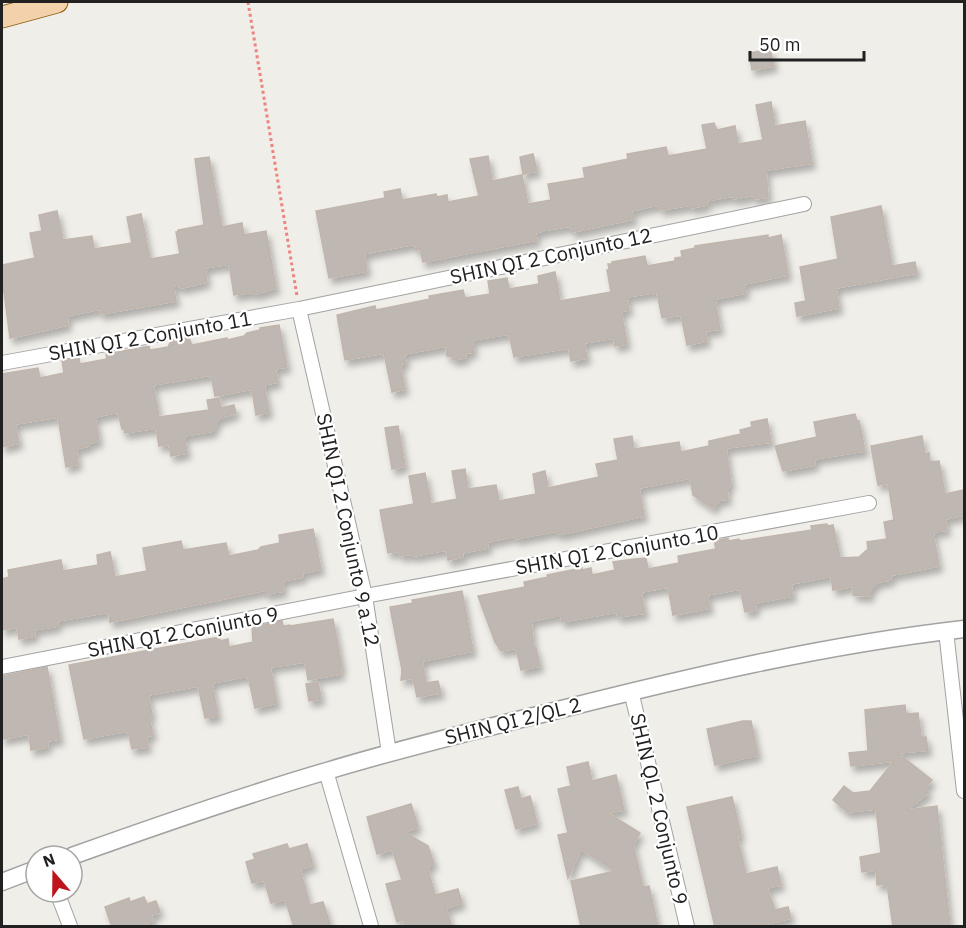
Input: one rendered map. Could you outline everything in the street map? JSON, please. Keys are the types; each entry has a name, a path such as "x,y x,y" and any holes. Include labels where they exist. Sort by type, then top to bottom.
{"main road":[{"path":"2,17 57,2"}],"street":[{"name":"SHIN QI 2 Conjunto 12","path":"299,309 804,204"},
{"name":"SHIN QI 2 Conjunto 11","path":"2,363 299,309"},
{"name":"SHIN QI 2 Conjunto 9 a 12","path":"299,309 365,596 389,753"},
{"name":"SHIN QI 2 Conjunto 10","path":"365,596 869,503"},
{"name":"SHIN QI 2 Conjunto 9","path":"2,667 365,596"},
{"name":"SHIN QI 2/QL 2","path":"84,852 188,814 326,771 631,691 778,660 964,629"},
{"path":"946,631 964,791"},
{"name":"SHIN QL 2 Conjunto 9","path":"631,691 687,927"},
{"path":"326,771 371,927"},
{"path":"2,882 24,874"},
{"path":"61,904 70,927"}],"path":[{"path":"248,2 299,309"}],"building":[{"path":"770,49 774,66 752,70 749,53"},
{"path":"771,102 775,126 805,121 812,163 766,170 768,197 755,199 754,195 734,199 733,196 706,201 707,205 692,208 691,205 661,210 660,205 648,207 631,211 634,219 572,232 571,226 546,230 535,233 537,240 423,262 420,249 416,250 415,244 377,251 364,254 367,271 329,278 316,211 385,198 384,192 400,189 402,200 436,194 437,197 447,195 448,202 479,196 470,159 488,156 492,181 522,175 528,204 551,200 548,184 585,178 583,168 628,159 627,154 666,147 668,156 707,149 702,125 714,123 717,130 735,126 738,144 763,140 756,105"},
{"path":"533,154 537,171 523,174 520,157"},
{"path":"209,157 222,227 242,223 244,235 266,231 276,288 255,294 254,292 234,295 229,264 205,268 207,282 182,288 173,283 176,301 101,314 100,309 67,316 68,325 10,338 4,292 2,292 2,265 35,258 30,233 42,231 39,215 57,211 63,240 92,236 94,249 132,243 127,217 141,214 150,259 180,254 176,232 204,225 195,159"},
{"path":"881,206 892,266 915,262 917,273 836,288 839,308 797,316 795,303 806,301 800,267 838,259 831,217"},
{"path":"768,235 768,238 781,235 788,275 744,284 746,293 715,299 720,329 705,331 707,341 687,345 681,315 662,318 657,292 627,297 629,310 621,311 627,344 615,346 614,338 584,343 587,358 571,361 569,348 514,357 509,334 472,340 474,352 465,353 466,358 453,360 452,356 447,356 446,346 404,354 406,363 400,364 405,389 392,392 384,353 345,360 337,315 375,306 376,310 463,290 465,298 490,294 488,281 507,278 509,289 539,284 538,276 555,272 560,301 611,292 607,270 609,270 608,264 612,262 645,256 647,266 675,261 675,258 682,257 681,251 695,248 695,246"},
{"path":"279,325 287,367 275,369 278,382 264,385 269,412 256,415 252,389 215,396 211,375 153,385 159,417 209,410 207,400 219,398 221,408 234,405 236,413 218,419 213,431 184,436 187,453 171,456 169,444 159,446 156,428 125,433 118,412 95,417 99,441 76,449 78,464 66,467 58,417 15,424 19,443 2,447 2,374 38,368 40,378 64,373 62,361 79,358 80,364 107,359 106,354 149,346 150,350 168,347 171,341 189,338 192,345 227,338 227,340 244,336 260,328"},
{"path":"855,414 859,421 865,451 814,459 815,465 783,471 775,446 817,437 814,422"},
{"path":"767,419 771,442 726,448 731,483 727,489 728,499 719,500 713,508 693,495 690,478 639,488 644,516 562,534 557,534 556,531 487,542 488,548 462,553 463,557 448,560 446,550 413,556 413,554 400,556 399,551 388,553 380,510 414,504 409,476 425,473 431,504 457,499 452,471 465,469 468,489 496,485 499,501 536,494 533,474 545,471 548,488 599,477 596,464 618,460 614,439 632,436 634,449 679,442 681,452 709,446 709,441 741,434 740,430 752,427 751,422"},
{"path":"398,426 405,466 392,469 385,428"},
{"path":"922,436 925,454 929,453 930,462 939,461 945,494 964,490 964,515 945,519 947,530 933,532 939,566 892,575 890,580 878,582 870,590 870,596 853,595 854,586 833,590 831,576 791,584 793,596 755,603 756,610 745,612 740,589 707,595 710,608 673,615 668,587 641,592 645,613 618,617 617,612 562,622 561,616 556,616 531,621 534,648 536,648 540,666 521,670 516,648 501,651 495,642 478,596 525,587 524,582 548,577 547,575 591,568 592,575 615,570 613,562 646,558 648,569 679,563 678,556 716,549 714,541 728,538 729,541 739,539 740,541 812,530 811,526 827,524 828,526 833,525 840,558 859,557 868,549 867,542 887,539 884,522 894,520 888,483 878,485 871,446"},
{"path":"313,529 321,569 302,573 303,577 282,581 284,591 266,594 266,590 110,622 109,612 57,621 58,626 34,630 35,636 19,639 17,627 2,630 2,579 9,577 8,570 61,560 63,571 98,565 97,555 110,552 115,577 147,571 143,548 181,541 183,550 226,543 229,556 280,543 279,535"},
{"path":"462,591 473,651 422,661 426,683 438,681 441,693 417,697 413,678 401,680 402,670 390,607 413,603 412,600"},
{"path":"333,619 342,667 340,668 341,674 308,680 305,662 270,667 277,703 255,708 248,676 212,683 218,716 205,718 198,686 148,695 153,735 146,736 148,747 132,749 128,731 84,739 69,665 220,637 220,641 228,639 229,647 253,642 252,627 282,621 283,626 290,626"},
{"path":"47,667 60,739 47,741 48,747 31,750 29,734 2,739 2,676"},
{"path":"318,682 321,699 309,701 306,684"},
{"path":"905,705 906,714 918,713 921,737 926,737 928,750 898,753 932,780 924,789 929,792 907,810 937,806 950,927 893,927 887,884 877,885 876,870 862,872 860,857 881,853 876,809 847,812 833,800 844,786 853,793 870,791 894,761 851,766 849,753 868,751 865,710"},
{"path":"751,721 758,755 715,765 707,729"},
{"path":"588,762 592,781 616,775 624,810 608,813 640,833 633,844 643,887 649,886 658,927 581,927 571,881 615,871 581,849 568,878 558,835 568,833 558,789 571,786 567,767"},
{"path":"518,787 521,799 530,796 537,823 516,829 505,790"},
{"path":"732,797 741,835 737,836 746,874 777,867 781,885 767,888 775,910 788,907 791,918 755,927 715,927 687,807"},
{"path":"411,804 418,827 404,832 428,846 434,864 427,866 435,895 458,889 462,903 446,908 452,927 405,927 404,920 397,922 386,884 402,880 392,849 377,854 367,817"},
{"path":"287,844 289,849 307,844 313,865 300,869 310,905 323,902 331,927 294,927 285,899 271,903 264,880 252,883 246,862 255,859 253,854"},
{"path":"144,897 147,904 156,901 160,912 151,915 153,921 138,927 112,927 105,907 129,898 130,902"}]}
